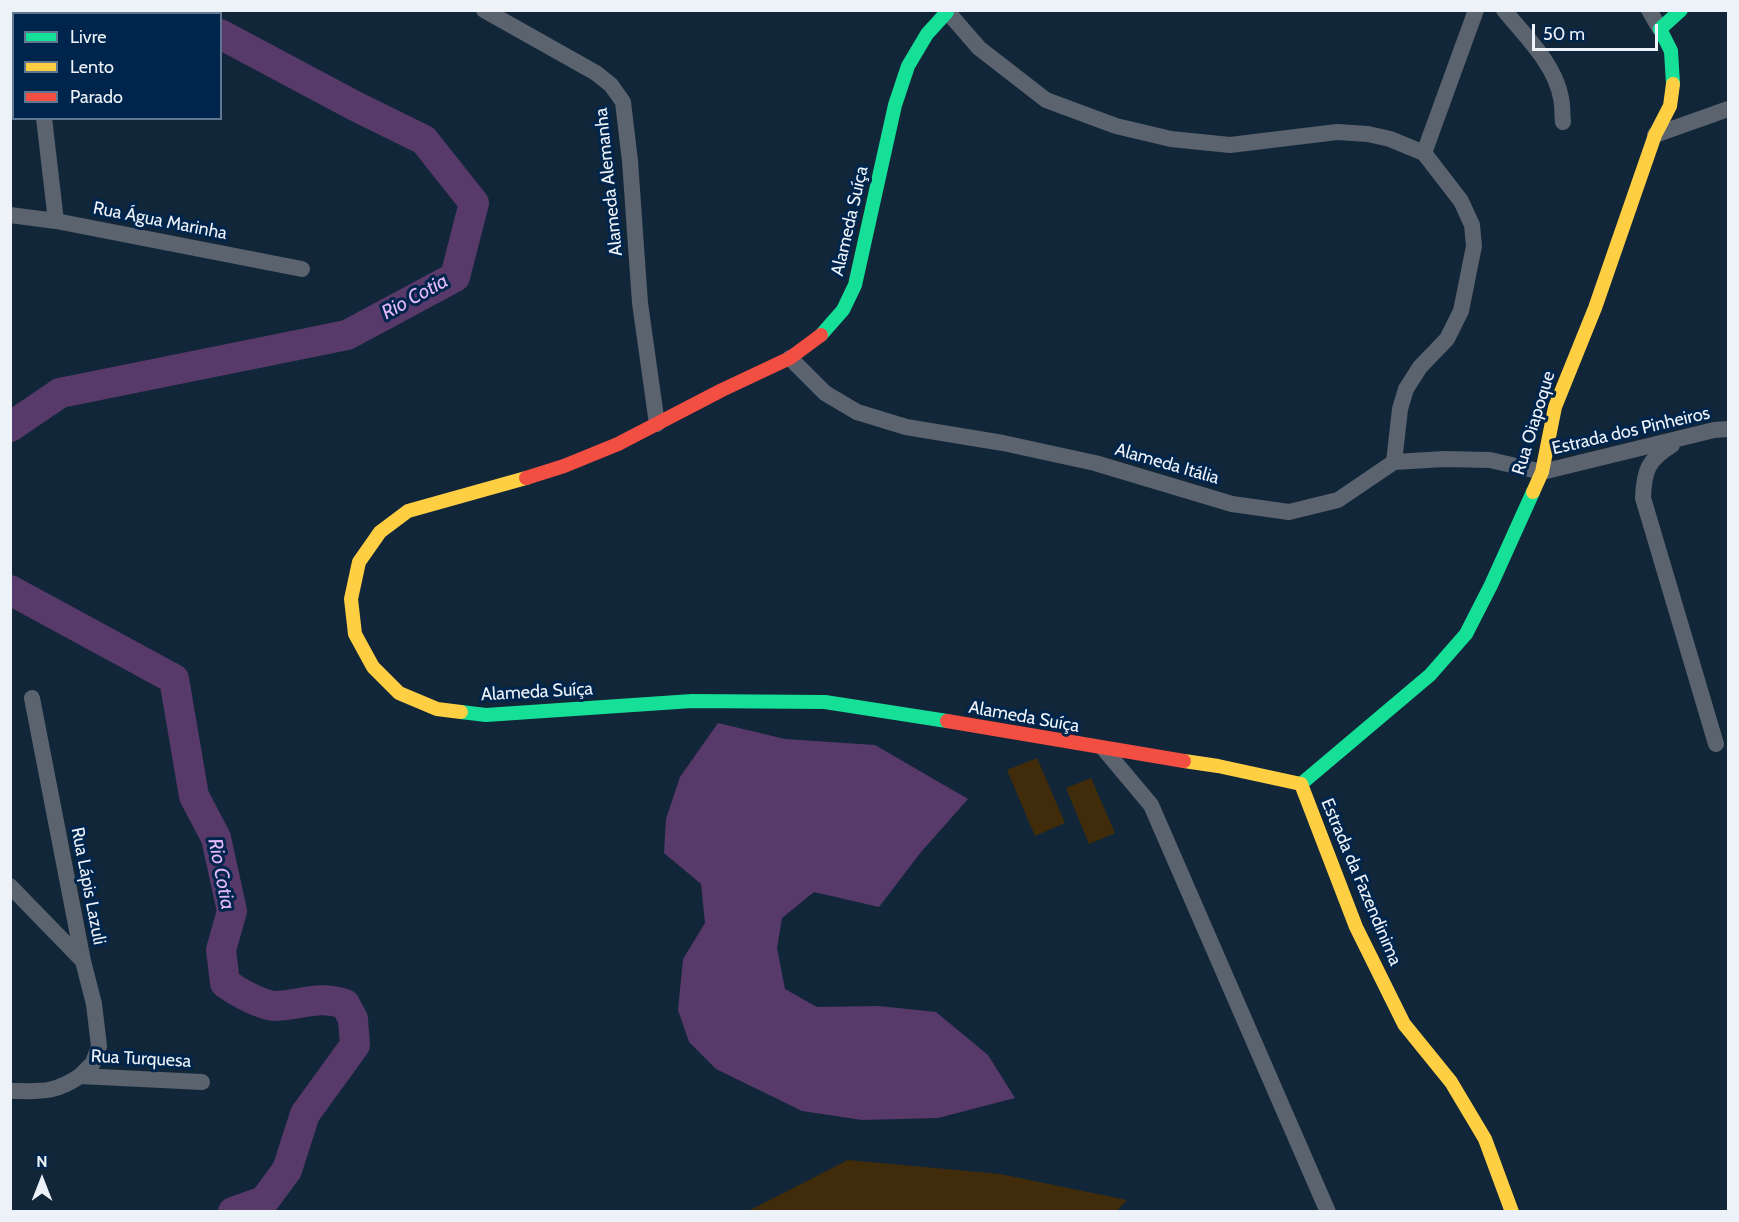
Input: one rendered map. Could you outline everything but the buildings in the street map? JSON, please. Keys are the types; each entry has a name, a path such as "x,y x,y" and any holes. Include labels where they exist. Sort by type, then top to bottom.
{"street":[{"name":"Alameda Alemanha","path":"484,10 596,73 611,85 623,102 630,161 640,303 657,424"},
{"path":"1424,153 1476,10"},
{"path":"1504,10 1545,61 1555,79 1561,98 1563,122"},
{"name":"Rua Oiapoque","path":"1301,784 1430,675 1466,634 1491,585 1542,472 1555,407 1595,308 1655,135 1670,106 1674,77 1671,51 1649,10"},
{"path":"1660,29 1681,10"},
{"name":"Alameda Suíça","path":"947,11 927,34 908,66 895,105 855,285 843,310 821,335 790,358 618,444 564,466 408,511 380,532 359,561 351,599 355,634 373,667 399,693 437,709 486,715 692,701 825,702 865,706 1104,749 1218,766 1301,784"},
{"path":"947,11 979,48 1046,100 1116,126 1171,139 1230,145 1337,132 1368,134 1390,139 1424,153 1461,201 1472,225 1474,246 1461,311 1447,339 1420,368 1406,389 1400,409 1394,462 1444,459 1490,460 1542,472"},
{"path":"1655,135 1728,109"},
{"path":"44,120 56,221"},
{"name":"Rua Água Marinha","path":"10,215 56,221 302,269"},
{"name":"Alameda Itália","path":"790,358 825,393 857,412 906,427 1004,443 1095,463 1232,504 1289,512 1338,500 1394,462"},
{"name":"Estrada dos Pinheiros","path":"1542,472 1714,430 1728,429"},
{"path":"1680,439 1650,462 1643,477 1643,498 1716,744"},
{"name":"Rua Lápis Lazuli","path":"32,698 83,961 94,1004 99,1046 93,1063 80,1076"},
{"path":"1104,749 1151,805 1328,1212"},
{"name":"Estrada da Fazendinima","path":"1301,784 1356,927 1404,1024 1451,1082 1485,1139 1512,1212"},
{"path":"10,886 83,961"},
{"name":"Rua Turquesa","path":"10,1091 48,1091 64,1087 80,1076 202,1082"}],"shaded area":[{"path":"718,723 785,739 875,745 968,799 921,852 879,907 814,892 782,918 777,948 785,989 817,1007 879,1006 936,1012 988,1055 1015,1098 938,1118 862,1120 802,1111 716,1069 689,1042 678,1010 683,959 705,923 701,884 664,853 666,819 680,777"},
{"path":"1037,758 1065,823 1035,836 1007,770"},
{"path":"1091,778 1115,833 1089,844 1066,788"},
{"path":"848,1160 1000,1174 1127,1200 1116,1212 748,1211"}],"waterway":[{"name":"Rio Cotia","path":"10,427 60,393 347,335 455,277 474,203 424,140 222,35"},
{"name":"Rio Cotia","path":"10,590 174,679 194,796 216,838 232,911 221,950 225,983 249,998 276,1006 318,1000 336,1001 345,1004 353,1019 355,1045 305,1114 287,1170 264,1201 233,1212"}],"traffic: fast":[{"path":"1673,84 1671,51 1660,29 1681,10"},
{"path":"821,335 843,310 855,285 895,105 908,66 927,34 947,12"},
{"path":"1301,784 1430,675 1466,634 1533,492"},
{"path":"461,712 486,715 692,701 825,702 947,721"}],"traffic: slow":[{"path":"1533,492 1542,472 1555,407 1595,308 1655,135 1670,106 1673,84"},
{"path":"461,712 437,709 399,693 373,667 355,634 351,599 359,562 380,532 408,511 526,478"},
{"path":"1184,761 1301,784"},
{"path":"1301,784 1356,927 1404,1024 1451,1082 1485,1139 1512,1212"}],"traffic: jam":[{"path":"526,478 564,466 618,444 790,358 821,335"},
{"path":"947,721 1184,761"}]}
